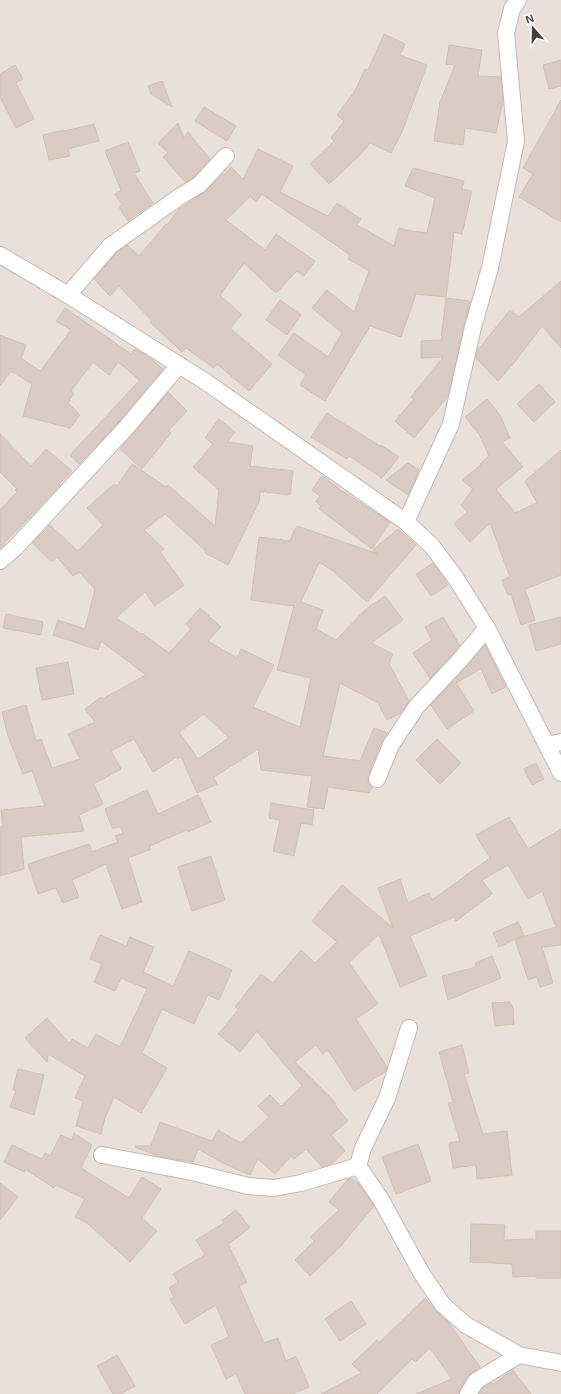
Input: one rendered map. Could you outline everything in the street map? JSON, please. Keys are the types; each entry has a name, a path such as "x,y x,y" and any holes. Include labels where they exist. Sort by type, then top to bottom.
{"street":[{"path":"406,522 451,424 473,328 490,268 516,140 506,33 512,9 518,0"},
{"path":"68,295 110,246 179,197 199,185 226,156"},
{"path":"0,255 68,295 206,382 406,522 432,546 455,577 487,628 554,743 561,773"},
{"path":"0,561 16,548 125,429 179,365"},
{"path":"377,779 392,745 417,706 460,660 487,628"},
{"path":"358,1166 363,1148 387,1098 409,1028"},
{"path":"102,1155 192,1172 248,1186 274,1188 302,1183 358,1166"},
{"path":"358,1166 380,1198 422,1274 443,1305 466,1325 519,1354 561,1363"},
{"path":"468,1394 476,1381 519,1354"}],"shaded area":[{"path":"0,0 561,0 561,1394 0,1394"}],"building":[{"path":"384,34 405,44 400,55 427,65 402,132 391,153 370,143 361,154 329,184 310,164 334,141 331,138 344,121 337,115 355,91 365,69 368,70"},
{"path":"449,45 482,50 478,76 501,77 503,101 496,133 465,128 463,145 434,141 440,102 455,65 446,64"},
{"path":"561,60 561,86 549,89 543,65"},
{"path":"15,65 23,79 16,83 34,119 16,128 0,97 0,74"},
{"path":"162,81 172,107 151,94 148,86"},
{"path":"561,100 561,222 519,197 533,174 523,168"},
{"path":"204,107 236,126 227,141 195,121"},
{"path":"178,123 184,138 188,132 210,159 193,178 185,182 163,157 168,153 158,143"},
{"path":"94,124 99,141 68,149 70,156 49,160 43,135"},
{"path":"128,142 140,171 134,173 153,203 128,221 119,207 122,205 115,194 121,190 105,151"},
{"path":"258,149 293,166 280,192 328,216 337,203 361,219 357,225 394,246 399,228 427,233 435,198 405,186 413,168 464,181 462,189 472,191 462,234 454,232 446,297 416,294 401,337 370,326 325,401 300,385 306,375 278,355 294,333 328,357 342,333 312,308 327,290 354,312 369,271 348,259 350,255 262,194 256,202 250,196 226,220 265,250 276,234 315,261 304,276 297,271 276,293 244,263 220,295 242,315 230,328 272,364 249,391 217,364 214,368 186,348 182,352 150,322 151,320 119,286 110,296 94,279 116,253 127,245 139,256 166,224 167,225 179,209 204,193 231,167 243,179"},
{"path":"561,281 561,348 542,326 514,363 498,381 476,358 477,351 510,310 519,317"},
{"path":"446,298 470,301 469,306 448,396 414,438 395,421 414,399 411,397 443,357 421,358 421,341 441,340"},
{"path":"280,300 301,315 287,335 266,320"},
{"path":"65,308 131,354 135,349 150,358 163,369 118,423 79,464 70,455 140,380 118,362 109,375 93,362 71,391 74,393 68,403 80,415 70,428 23,416 32,384 11,371 0,386 0,335 26,345 21,358 40,371 71,330 56,321"},
{"path":"539,384 555,402 534,422 517,404"},
{"path":"168,392 187,411 168,431 171,433 142,469 120,449"},
{"path":"487,399 500,415 510,438 502,442 523,467 496,489 515,513 537,503 525,481 561,450 561,575 525,589 535,620 521,625 511,594 508,595 502,580 510,577 490,523 470,542 454,524 467,512 461,505 473,489 462,480 481,465 480,464 489,456 479,434 465,417"},
{"path":"327,413 399,457 382,478 349,456 347,459 311,437"},
{"path":"219,419 235,432 227,442 253,446 250,466 293,471 290,495 265,492 266,488 264,492 260,492 259,502 228,565 205,553 206,551 165,514 144,530 164,549 160,552 184,585 155,606 145,592 116,618 141,634 142,633 169,653 191,629 186,624 200,608 221,627 208,641 237,658 241,649 274,665 253,707 300,727 311,678 277,670 294,606 251,600 259,537 284,540 284,543 286,540 290,541 297,526 378,554 373,550 398,529 416,545 367,602 333,571 319,562 301,602 323,610 316,629 336,640 366,609 385,596 403,620 371,643 393,654 389,663 409,701 401,713 387,720 378,703 340,683 323,756 360,761 374,728 387,733 382,741 368,775 368,781 372,787 369,793 328,787 324,809 307,807 312,776 261,770 258,749 214,777 217,784 197,793 181,757 178,759 177,757 153,772 134,739 111,751 121,769 94,784 103,804 79,815 84,831 21,837 24,869 0,876 0,827 3,827 1,810 45,806 32,771 23,774 8,736 2,712 26,705 36,741 41,739 52,768 80,759 68,734 95,722 85,709 101,697 102,699 146,675 101,641 98,650 53,635 58,620 85,629 95,589 79,572 73,576 57,557 52,562 32,543 50,525 78,551 103,525 87,508 114,484 117,486 132,464 166,487 168,485 215,526 219,490 193,467 213,444 205,438","holes":["204,714 229,738 198,759 179,732"]},
{"path":"0,434 31,466 46,449 72,471 0,548 0,510 17,492 15,490 17,489 0,472"},
{"path":"408,463 419,470 408,495 386,480"},
{"path":"322,476 390,522 372,549 319,509 321,506 316,502 320,496 312,490"},
{"path":"433,563 448,585 431,596 416,574"},
{"path":"6,614 43,622 41,635 3,628"},
{"path":"443,617 460,646 430,678 413,653 432,640 425,627"},
{"path":"561,617 561,644 536,651 529,625"},
{"path":"485,645 506,687 492,694 481,669 456,683 474,711 447,729 431,705"},
{"path":"68,662 74,694 42,700 36,668"},
{"path":"437,739 461,763 440,784 416,760"},
{"path":"536,763 544,779 532,785 524,769"},
{"path":"147,790 158,814 198,795 211,822 188,832 187,830 150,846 151,849 128,858 142,902 122,909 106,864 72,880 79,897 63,903 56,888 38,894 28,864 89,844 92,852 118,842 115,836 123,833 121,827 112,828 105,809"},
{"path":"271,803 314,810 312,825 301,823 294,856 273,851 280,820 269,818"},
{"path":"509,817 528,849 561,829 561,945 542,947 553,983 540,987 537,977 528,980 515,939 499,947 493,933 518,922 524,936 516,939 556,927 542,891 528,899 508,865 482,880 492,894 456,921 454,917 410,936 427,976 400,987 379,934 349,963 378,1004 356,1019 387,1067 385,1072 354,1091 328,1050 323,1054 316,1045 295,1062 336,1103 334,1104 348,1121 331,1135 345,1151 330,1165 322,1167 306,1149 294,1159 291,1156 275,1174 258,1159 250,1175 223,1163 198,1149 193,1162 158,1156 135,1147 151,1146 160,1122 212,1141 218,1130 241,1143 269,1117 258,1106 270,1095 281,1106 302,1086 257,1031 240,1052 218,1034 239,1009 235,1007 261,974 273,983 301,950 315,963 337,942 312,921 342,885 393,928 378,888 400,879 408,903 429,893 432,900 490,858 476,835"},
{"path":"211,856 225,900 192,911 178,867"},
{"path":"100,935 126,946 130,937 154,947 143,972 173,986 189,951 232,970 219,1000 208,995 194,1024 162,1009 142,1053 167,1068 141,1113 114,1097 105,1118 101,1134 76,1126 83,1101 75,1098 85,1076 48,1054 47,1062 25,1038 47,1018 69,1043 72,1039 88,1048 96,1034 120,1047 147,989 121,978 115,991 94,982 102,964 90,959"},
{"path":"492,956 501,978 448,1000 442,976 476,967 475,963"},
{"path":"510,1002 513,1008 514,1024 495,1026 492,1003"},
{"path":"462,1045 469,1073 464,1074 483,1134 507,1131 512,1175 477,1179 476,1165 453,1168 449,1143 460,1141 448,1103 453,1102 439,1052"},
{"path":"18,1069 44,1075 34,1115 10,1107 16,1090 13,1090"},
{"path":"74,1133 92,1145 81,1168 129,1198 142,1177 161,1189 142,1218 157,1231 130,1262 87,1223 75,1217 85,1199 56,1185 54,1188 25,1169 24,1172 4,1162 12,1145 42,1159 45,1153 50,1156 61,1135 72,1140"},
{"path":"418,1144 431,1181 396,1194 382,1157"},
{"path":"351,1178 359,1184 374,1206 343,1244 310,1276 295,1260 314,1241 310,1237 339,1210 329,1202 348,1179"},
{"path":"0,1183 18,1197 0,1220"},
{"path":"236,1210 250,1228 228,1244 247,1282 239,1286 264,1343 278,1338 286,1361 296,1356 309,1387 292,1394 245,1394 236,1374 226,1379 211,1345 229,1337 216,1305 185,1324 170,1299 174,1297 169,1288 178,1282 173,1274 205,1255 196,1240 224,1223 222,1220"},
{"path":"471,1224 505,1225 504,1240 536,1239 536,1231 561,1231 561,1278 536,1278 536,1276 513,1277 512,1264 470,1262"},
{"path":"425,1298 449,1323 480,1367 468,1376 460,1389 459,1394 416,1394 452,1379 430,1348 415,1362 412,1359 377,1394 321,1394 361,1373 352,1364 377,1340 379,1343"},
{"path":"351,1301 366,1324 340,1341 325,1319"},
{"path":"117,1355 135,1386 121,1394 113,1394 97,1366"},
{"path":"513,1370 531,1394 479,1394 483,1388 492,1383 493,1384"}]}
